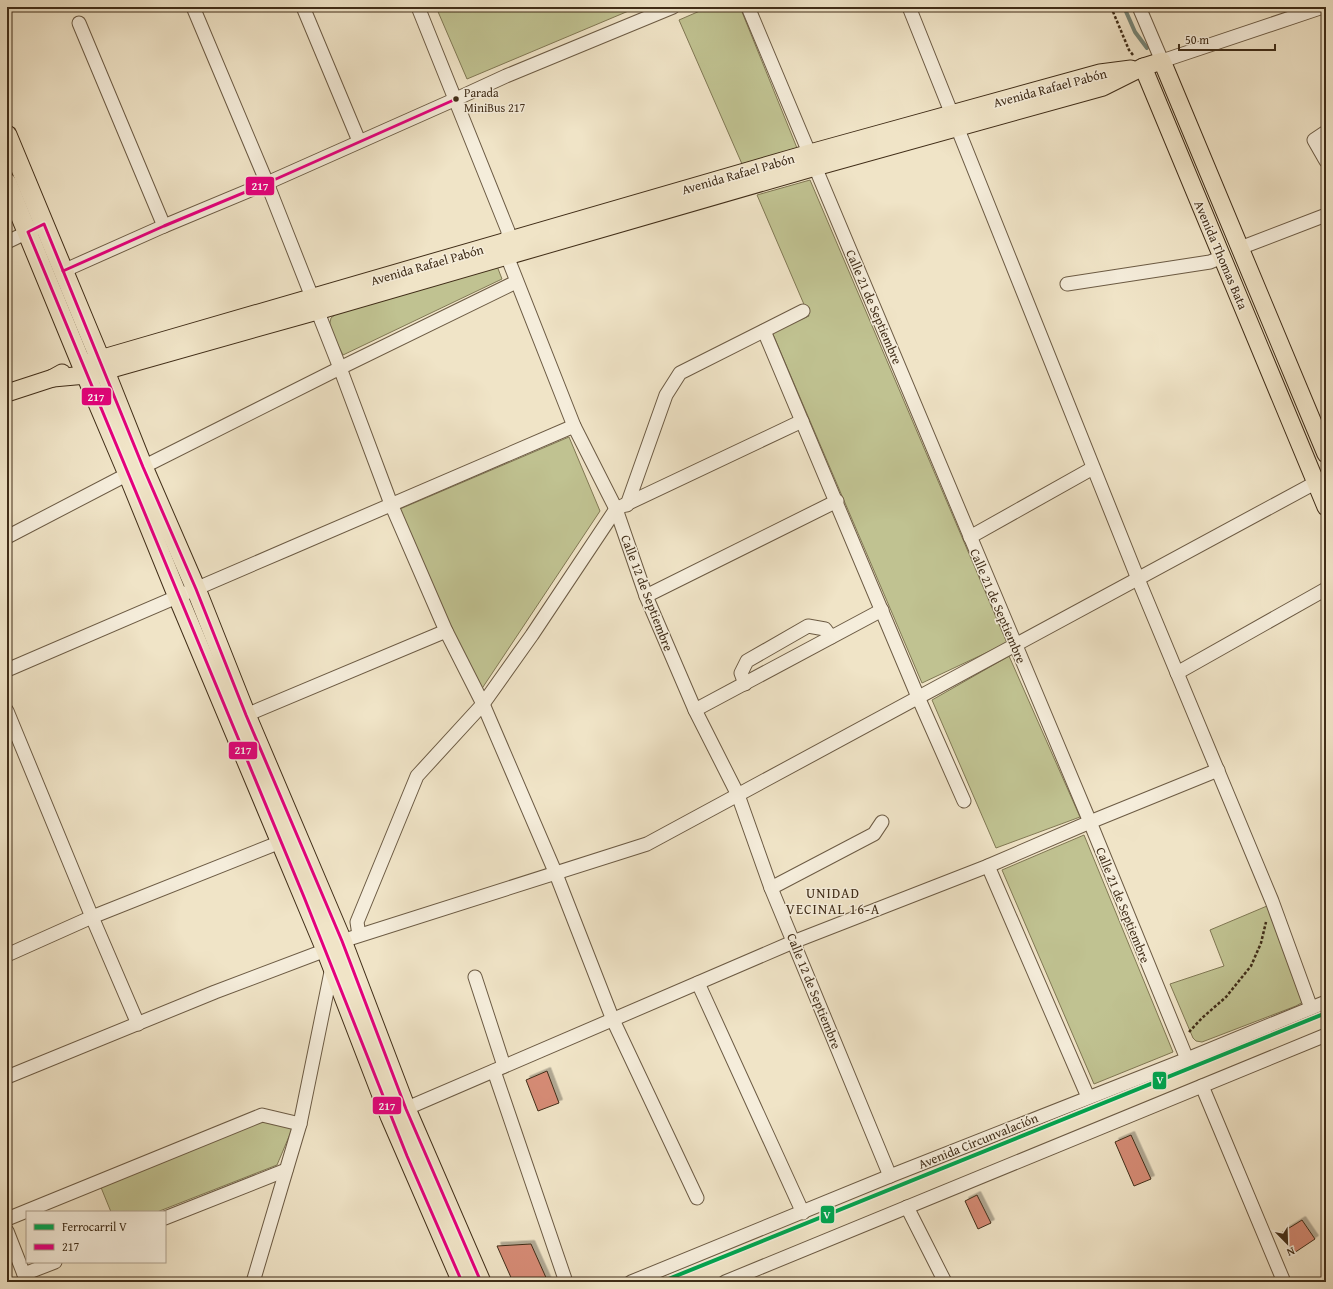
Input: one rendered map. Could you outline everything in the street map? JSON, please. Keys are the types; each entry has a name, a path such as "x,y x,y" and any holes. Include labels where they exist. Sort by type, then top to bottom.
{"highway":[{"path":"7,135 102,365 178,597 340,948 398,1112 462,1282"},
{"path":"7,183 84,370 196,589 246,715 290,838"},
{"path":"340,948 398,1112 481,1282"}],"main road":[{"name":"Avenida Rafael Pabón","path":"7,393 53,378 507,249 812,160 954,121 1103,87 1143,67 1162,61"},
{"name":"Avenida Thomas Bata","path":"1162,61 1326,454"},
{"name":"Avenida Thomas Bata","path":"1143,67 1222,257 1321,480 1326,507"}],"street":[{"path":"193,7 266,183 340,368 391,504 446,631 483,704 556,874 613,1020 696,1198"},
{"path":"303,7 359,141"},
{"name":"Calle 12 de Septiembre","path":"418,7 508,231 507,249 516,282 574,426 621,507 646,596 696,710 738,795 771,888 890,1176"},
{"path":"63,271 266,183 506,76 673,7"},
{"name":"Calle 21 de Septiembre","path":"748,7 1090,822 1187,1059"},
{"path":"909,7 1138,579 1272,900 1311,1008"},
{"name":"Avenida Thomas Bata","path":"1139,7 1162,61"},
{"path":"1162,61 1323,7"},
{"path":"79,24 164,226"},
{"path":"1326,132 1314,140 1326,161"},
{"path":"1240,248 1326,215"},
{"path":"7,242 44,224"},
{"path":"1067,284 1210,262 1222,257"},
{"path":"7,537 340,368 516,282"},
{"path":"253,1282 300,1124 340,948 357,922 416,776 483,704 621,507 666,395 680,373 803,311"},
{"path":"764,330 918,697 964,801"},
{"path":"621,507 802,421"},
{"path":"7,670 574,426"},
{"path":"970,537 1093,468"},
{"path":"7,1077 215,992 647,844 1321,480"},
{"path":"646,596 837,501"},
{"path":"1177,673 1326,589"},
{"path":"696,710 882,610"},
{"path":"745,684 741,673 747,660 808,626 825,629 831,637"},
{"path":"246,715 446,631"},
{"path":"7,711 138,1024"},
{"path":"398,1112 793,942 988,866 1090,822 1218,770"},
{"path":"771,888 874,834 882,822"},
{"path":"7,954 92,917 290,838"},
{"path":"988,866 1088,1097"},
{"path":"475,977 499,1069 566,1282"},
{"path":"698,983 802,1213"},
{"name":"Avenida Circunvalación","path":"631,1282 890,1176 1187,1059 1326,1002"},
{"path":"728,1282 1326,1035"},
{"path":"1202,1086 1284,1282"},
{"path":"27,1211 262,1115 300,1124"},
{"path":"166,1218 286,1170"},
{"path":"907,1207 945,1282"},
{"path":"7,1219 26,1211"},
{"path":"7,1231 25,1278 53,1263"}],"path":[{"path":"1111,7 1129,50 1143,67"},
{"path":"1179,1042 1202,1018 1226,997 1251,966 1261,943 1272,900"}],"green space":[{"path":"436,7 638,7 467,79"},
{"path":"709,7 740,7 797,148 742,164 679,20"},
{"path":"810,180 1007,643 922,683 772,332 809,316 757,195"},
{"path":"497,266 502,279 343,355 329,327 331,318 336,314"},
{"path":"569,437 600,511 479,693 400,509"},
{"path":"1009,656 1080,817 996,848 932,700"},
{"path":"1084,835 1173,1052 1094,1084 1002,870"},
{"path":"1267,906 1303,1002 1202,1042 1196,1041 1193,1038 1170,984 1224,966 1210,930"},
{"path":"262,1121 293,1127 277,1165 160,1211 111,1211 100,1185"}],"building":[{"path":"547,1071 559,1103 538,1111 526,1080"},
{"path":"1131,1135 1151,1179 1134,1186 1115,1142"},
{"path":"977,1195 991,1223 978,1229 965,1201"},
{"path":"1302,1220 1315,1239 1294,1253 1281,1233"},
{"path":"531,1244 548,1282 513,1282 497,1246"}],"waterway":[{"path":"1124,7 1135,32 1147,48"}],"rail line":[{"name":"V","path":"661,1282 1326,1013"}],"transit line":[{"name":"217","path":"63,271 456,99"},
{"name":"217","path":"462,1282 407,1156 304,897 28,232 44,224 143,467 196,589 246,715 342,941 406,1109 481,1282"}],"place":[{"name":"Parada MiniBus 217","path":"456,99"}],"district":[{"name":"UNIDAD VECINAL 16-A","path":"833,902"}]}
